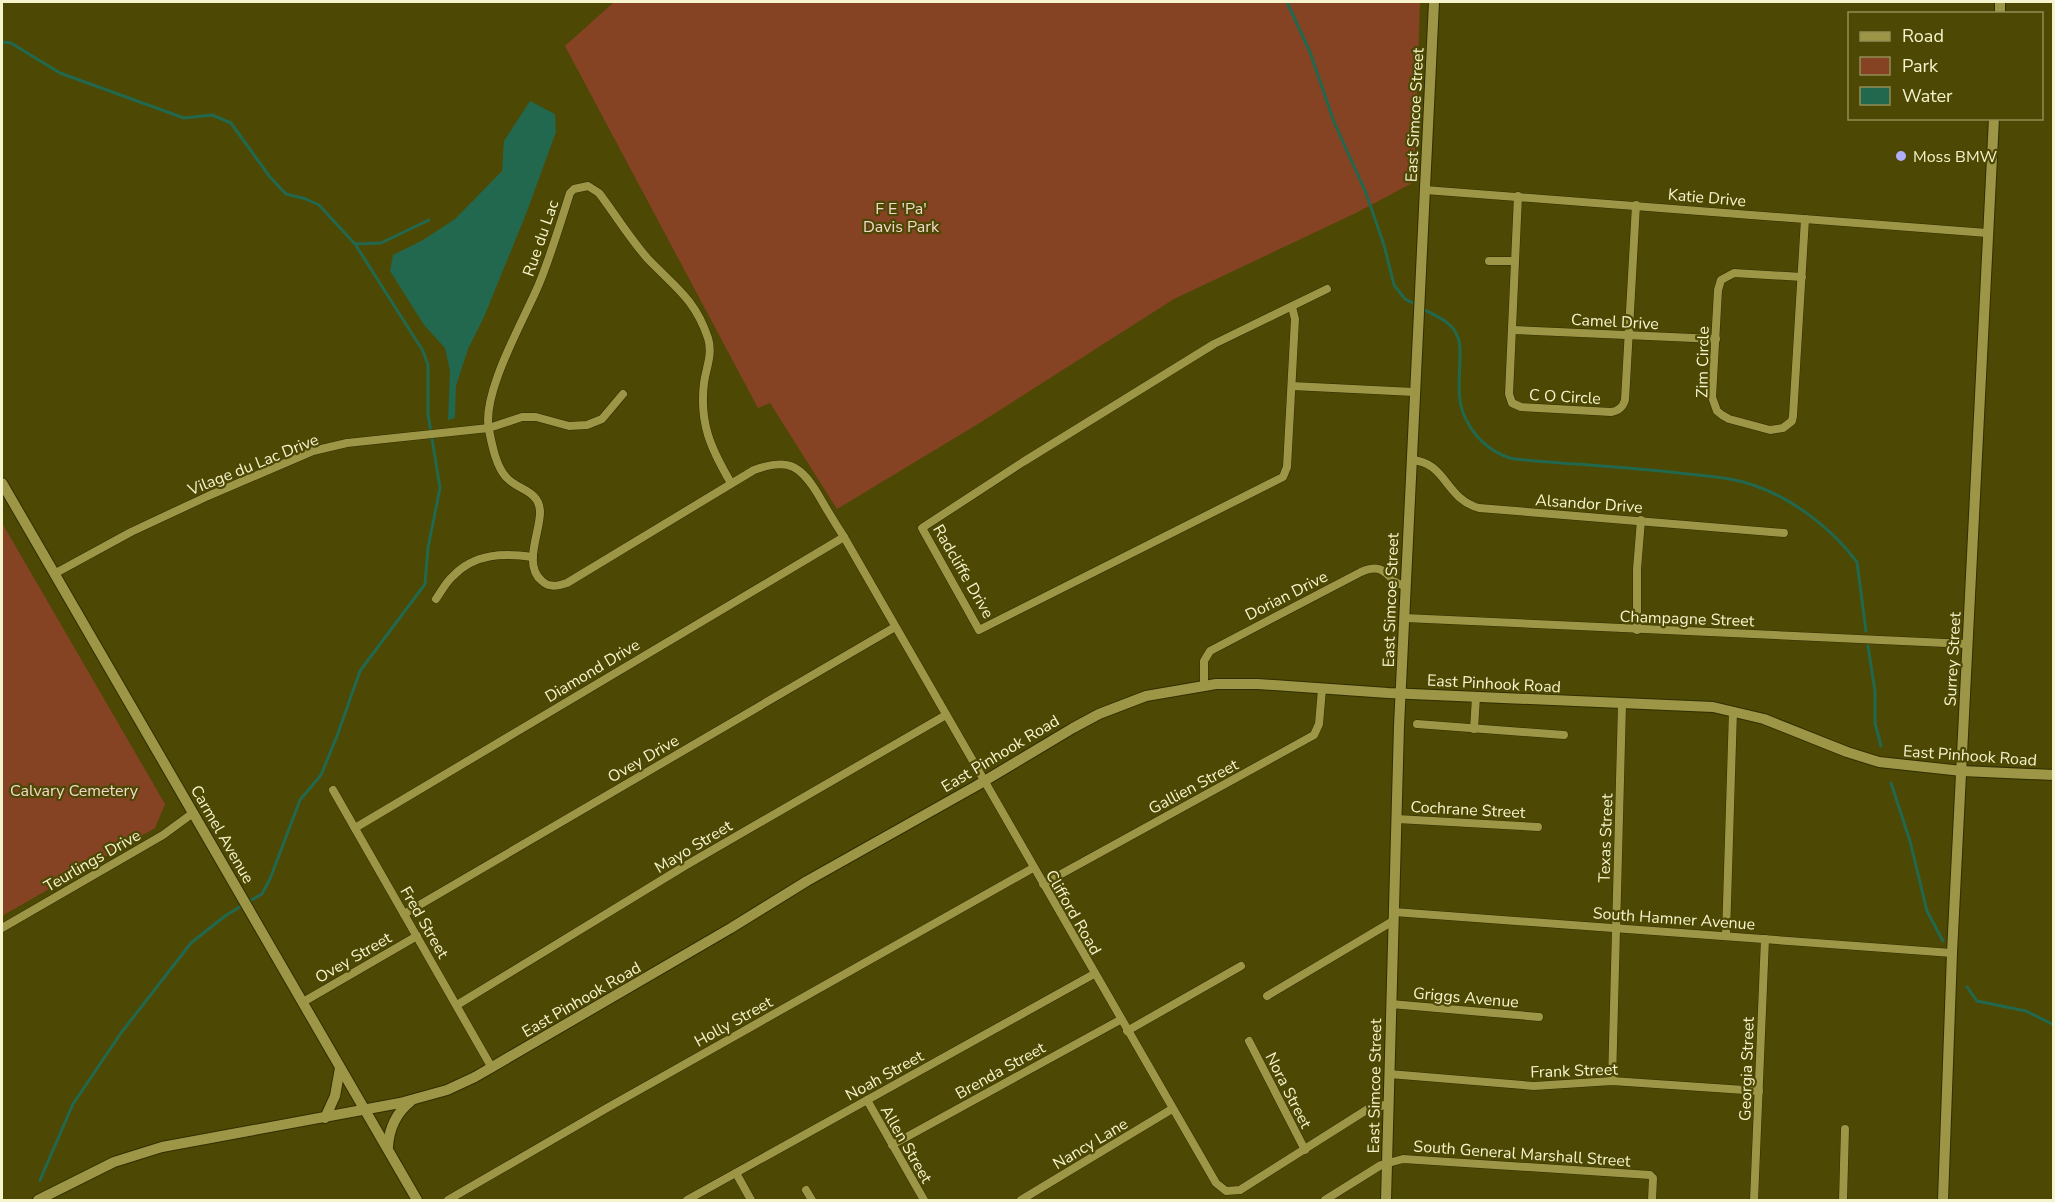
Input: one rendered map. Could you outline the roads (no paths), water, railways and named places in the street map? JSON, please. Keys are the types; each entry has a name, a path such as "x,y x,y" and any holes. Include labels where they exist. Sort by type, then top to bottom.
{"main road":[{"name":"East Simcoe Street","path":"1386,1200 1401,694 1434,2"},
{"name":"Surrey Street","path":"1943,1200 1952,954 1994,120"},
{"name":"Carmel Avenue","path":"2,483 417,1200"},
{"name":"East Pinhook Road","path":"38,1200 114,1162 162,1146 366,1110 447,1090 492,1068 816,876 984,782 1099,714 1146,696 1204,685 1258,684 1622,705 1680,705 1733,711 1772,722 1869,760 1903,766 1962,771 2054,775"},
{"path":"325,1118 335,1096 340,1068"},
{"path":"388,1148 396,1119 412,1100"}],"street":[{"name":"Rue du Lac","path":"533,557 540,518 538,501 505,476 489,428 490,408 499,372 527,314 570,194 574,189 588,186 599,192 647,258 687,297 702,323 710,354 704,382 704,425 712,448 731,483"},
{"name":"Katie Drive","path":"1425,190 1987,233"},
{"name":"C O Circle","path":"1518,196 1509,394 1514,405 1521,407 1611,412 1621,409 1625,400 1636,205"},
{"name":"Zim Circle","path":"1802,277 1734,273 1724,277 1718,290 1712,397 1717,411 1729,419 1770,430 1784,428 1792,421 1795,410 1802,277 1805,219"},
{"path":"1489,261 1515,261"},
{"name":"Radcliffe Drive","path":"1292,307 1295,319 1285,475 1280,480 979,630 922,528 1023,462 1214,344 1327,290"},
{"name":"Camel Drive","path":"1513,330 1716,339"},
{"path":"1292,386 1414,392"},
{"name":"Vilage du Lac Drive","path":"54,574 131,532 314,451 347,443 489,428 522,417 569,426 595,423 602,419 623,394"},
{"name":"Alsandor Drive","path":"1411,460 1428,463 1438,471 1455,495 1475,507 1784,533"},
{"name":"Clifford Road","path":"731,483 754,470 777,464 796,467 810,480 1216,1183 1226,1191 1233,1192 1249,1186 1368,1109 1389,1104"},
{"path":"436,599 453,576 473,561 503,553 533,557 535,572 540,579 556,586 567,583 731,483"},
{"path":"1637,630 1637,568 1641,520"},
{"name":"Diamond Drive","path":"355,828 843,537"},
{"name":"Dorian Drive","path":"1204,685 1203,661 1210,651 1369,568 1380,568 1397,584 1406,586"},
{"name":"Champagne Street","path":"1405,618 1967,644"},
{"name":"Ovey Drive","path":"404,914 895,627"},
{"name":"Gallien Street","path":"1043,884 1314,735 1319,724 1322,689"},
{"path":"1474,729 1476,697"},
{"name":"Texas Street","path":"1612,1081 1622,705"},
{"path":"1726,935 1733,711"},
{"name":"Mayo Street","path":"457,1005 683,867 946,715"},
{"path":"1417,724 1564,735"},
{"name":"Fred Street","path":"333,790 492,1068"},
{"name":"Teurlings Drive","path":"2,928 163,836 193,813"},
{"name":"Cochrane Street","path":"1396,819 1538,827"},
{"name":"Holly Street","path":"448,1200 617,1102 1033,868"},
{"path":"1267,996 1393,917"},
{"name":"South Hamner Avenue","path":"1393,917 1726,935 1952,954"},
{"name":"Ovey Street","path":"303,1002 417,936"},
{"name":"Georgia Street","path":"1754,1200 1765,939"},
{"path":"1127,1031 1241,966"},
{"name":"Noah Street","path":"687,1200 1094,974"},
{"name":"Griggs Avenue","path":"1391,1004 1539,1017"},
{"name":"Brenda Street","path":"892,1145 1120,1020"},
{"name":"Nora Street","path":"1249,1041 1305,1150"},
{"name":"Frank Street","path":"1389,1074 1534,1086 1612,1081 1759,1091"},
{"name":"Allen Street","path":"867,1100 924,1200"},
{"name":"Nancy Lane","path":"1021,1200 1172,1109"},
{"path":"1843,1200 1845,1130"},
{"name":"South General Marshall Street","path":"1388,1161 1402,1159 1650,1174 1653,1178 1652,1200"},
{"path":"1325,1200 1388,1161"},
{"path":"736,1173 752,1200"},
{"path":"806,1190 813,1200"}],"water":[{"path":"530,101 555,114 556,132 526,214 484,317 468,349 456,386 455,418 448,420 450,371 445,348 424,325 390,271 393,255 423,240 455,219 502,171 504,141"}],"waterway":[{"path":"1287,2 1310,52 1334,122 1366,193 1384,245 1394,285 1405,299 1417,305"},
{"path":"2,42 11,43 60,73 184,118 212,115 231,123 270,177 286,194 319,205 355,244 423,351 428,365 428,414 440,488 428,548 425,584 360,671 321,775 300,800 262,894 248,902"},
{"path":"355,244 381,243 429,220"},
{"path":"1423,309 1446,322 1458,336 1461,408 1476,435 1489,447 1514,459 1718,477 1747,483 1771,492 1812,517 1836,538 1857,562 1866,631"},
{"path":"1868,646 1875,691 1875,723 1881,746"},
{"path":"1891,783 1910,841 1927,911 1943,941"},
{"path":"40,1180 73,1104 121,1033 191,943 243,905"},
{"path":"1967,987 1977,1001 2026,1011 2054,1025"}],"place":[{"name":"Moss BMW","path":"1901,156"}],"park label":[{"name":"F E 'Pa' Davis Park","path":"901,217"},
{"name":"Calvary Cemetery","path":"74,790"}]}
